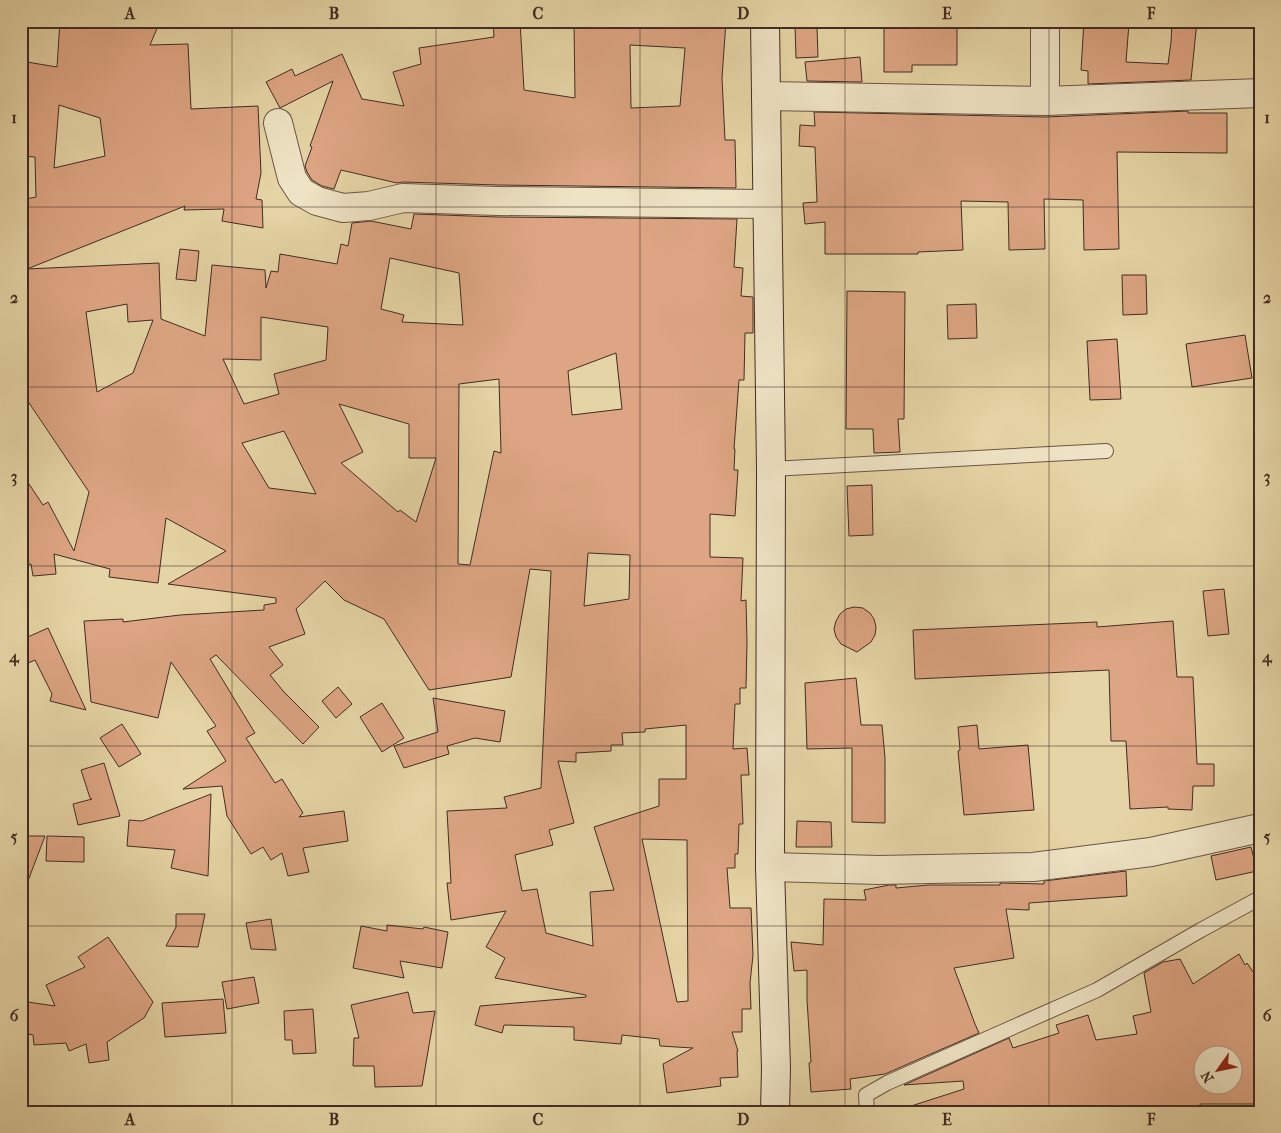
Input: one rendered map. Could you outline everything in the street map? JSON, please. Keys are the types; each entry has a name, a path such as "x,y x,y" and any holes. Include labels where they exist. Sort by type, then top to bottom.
{"street":[{"path":"765,21 771,470 770,867 776,1068 775,1112"},
{"path":"1045,21 1045,101"},
{"path":"766,96 1045,101 1260,93"},
{"path":"278,123 292,178 301,192 317,201 343,208 369,206 403,198 498,202 767,204"},
{"path":"770,867 879,870 1033,867 1151,852 1260,828"}],"lane":[{"path":"771,470 1106,451"},
{"path":"867,1112 866,1095 887,1083 1097,990 1260,898"}],"building":[{"path":"60,21 147,21 158,26 150,45 188,44 191,109 258,106 261,173 256,199 262,200 263,228 222,221 224,209 184,210 185,206 27,269 159,263 161,319 205,336 212,265 265,270 266,288 271,271 278,272 280,254 337,264 341,244 348,246 352,223 371,221 411,229 414,214 498,217 737,219 734,267 743,268 741,296 753,297 753,333 745,333 744,380 739,380 734,449 734,470 738,470 735,516 710,514 710,557 743,558 741,601 746,600 746,688 740,688 740,704 735,704 733,749 747,748 749,775 741,775 743,824 739,824 738,854 735,854 735,868 727,868 730,908 751,908 753,955 750,983 751,1009 742,1009 742,1032 732,1032 738,1051 738,1077 720,1078 721,1086 667,1093 663,1064 693,1048 660,1046 659,1039 622,1035 621,1044 574,1040 574,1027 504,1025 502,1033 475,1025 480,1006 586,997 586,995 495,978 505,958 486,947 506,911 451,920 447,883 451,883 447,811 507,808 504,797 541,788 551,571 530,569 511,677 429,690 384,619 344,600 325,581 296,609 305,634 269,647 283,665 270,675 319,727 303,744 216,655 210,659 255,733 246,738 275,783 282,779 303,813 299,817 344,811 348,841 303,848 309,872 288,876 282,853 271,860 263,847 251,854 227,816 222,786 183,789 226,761 207,731 216,726 171,662 158,718 91,702 84,621 123,619 123,622 180,615 264,610 264,605 276,603 276,598 168,584 226,551 166,518 158,583 109,577 110,569 54,554 56,574 33,576 31,564 21,566 21,472 43,505 48,502 74,551 89,492 21,391 21,294 28,293 21,271 21,200 36,197 35,157 21,156 21,61 57,67","holes":["59,105 100,118 105,156 54,168","390,258 459,273 463,325 402,322 404,315 381,309","127,304 128,322 153,320 133,373 97,392 86,312","261,317 328,327 326,360 274,374 279,394 244,404 223,359 261,360","616,353 622,409 572,415 568,371","499,379 501,453 494,451 470,565 458,564 459,384","339,404 409,424 409,458 436,458 416,522 400,510 398,512 341,463 363,452","284,431 316,494 269,488 242,443","588,553 630,555 629,599 584,606","686,725 686,779 659,779 659,806 594,827 614,890 590,892 593,946 546,933 537,889 522,891 515,855 553,845 549,830 574,823 558,761 576,762 576,753 611,751 611,745 623,745 622,733 645,732 645,729","642,839 687,840 688,1001 677,1002"]},
{"path":"493,21 520,21 524,90 575,98 574,21 726,21 722,78 725,140 735,140 736,188 397,183 341,170 334,189 322,186 312,180 305,166 312,147 310,146 333,81 280,108 266,82 292,69 295,76 342,54 362,99 404,106 393,72 421,64 419,48 494,37","holes":["630,45 685,48 680,106 631,108"]},
{"path":"913,21 957,21 957,65 912,65 912,72 884,72 884,23 912,23"},
{"path":"1084,21 1129,23 1126,62 1168,64 1172,21 1197,21 1191,80 1088,84 1088,71 1081,70"},
{"path":"795,26 817,26 818,57 796,58"},
{"path":"860,57 862,82 807,81 805,62"},
{"path":"1188,111 1188,113 1227,113 1227,153 1117,152 1119,249 1084,250 1083,200 1044,199 1045,249 1009,250 1008,202 961,201 963,250 918,252 918,254 825,254 825,222 805,224 803,203 817,202 815,147 799,146 800,125 815,126 814,112 1045,117"},
{"path":"180,249 199,251 196,281 176,279"},
{"path":"1122,275 1146,275 1147,314 1123,315"},
{"path":"847,291 905,292 904,419 898,419 900,452 874,453 873,429 846,429"},
{"path":"976,304 977,338 948,339 947,305"},
{"path":"1245,335 1252,378 1192,387 1186,344"},
{"path":"1117,339 1121,399 1090,400 1087,341"},
{"path":"872,485 873,535 849,536 847,486"},
{"path":"1224,589 1229,634 1208,636 1203,591"},
{"path":"854,607 863,608 870,613 876,627 875,635 871,642 857,652 841,644 836,637 834,629 840,614 846,609"},
{"path":"1173,621 1177,677 1193,677 1197,764 1214,764 1214,786 1193,786 1192,810 1168,809 1168,807 1130,809 1126,741 1111,741 1109,670 915,679 913,630 1097,622 1097,627"},
{"path":"48,628 86,710 50,701 52,694 35,660 26,664 21,653 21,640"},
{"path":"856,678 861,725 882,725 885,758 885,823 852,822 852,748 807,749 805,683"},
{"path":"338,687 352,704 336,718 322,701"},
{"path":"433,698 505,711 500,742 475,738 447,746 449,754 404,768 394,746 438,732"},
{"path":"382,703 404,738 382,752 360,717"},
{"path":"122,724 141,754 119,767 100,738"},
{"path":"977,725 979,749 1028,745 1034,810 964,815 958,751 960,750 958,727"},
{"path":"104,763 120,816 78,825 73,804 92,799 90,798 81,770"},
{"path":"211,794 208,876 171,868 175,850 127,846 129,820 142,821"},
{"path":"797,821 831,822 832,847 796,847"},
{"path":"21,836 45,836 23,894 21,894"},
{"path":"47,836 84,837 84,862 46,861"},
{"path":"1251,847 1257,871 1216,880 1211,856"},
{"path":"1126,871 1127,896 1029,903 1029,910 1006,909 1014,958 954,968 979,1033 885,1074 850,1079 851,1089 811,1092 807,970 794,971 791,942 823,945 824,899 866,900 864,890 889,885 896,885 896,888 928,885 1000,885 1000,883 1044,884 1044,881"},
{"path":"176,914 205,914 198,947 166,946 176,927"},
{"path":"271,919 276,950 251,949 246,923"},
{"path":"387,925 423,929 424,927 448,932 442,968 400,961 404,978 353,968 361,926 387,931"},
{"path":"108,937 153,1002 144,1018 107,1042 109,1060 89,1063 86,1044 69,1051 66,1043 34,1045 33,1035 21,1033 21,1001 55,1006 46,985 85,967 78,957"},
{"path":"1239,954 1245,965 1247,963 1260,982 1260,1104 1200,1104 1201,1109 1180,1110 1180,1112 908,1112 908,1107 964,1089 963,1081 904,1085 1009,1038 1013,1048 1059,1033 1056,1025 1088,1015 1096,1040 1137,1034 1133,1016 1151,1012 1144,973 1163,962 1180,959 1193,984"},
{"path":"254,977 259,1003 227,1009 222,982"},
{"path":"408,992 413,1013 435,1011 422,1086 375,1087 374,1066 353,1066 354,1038 359,1038 351,1005"},
{"path":"223,999 226,1033 165,1037 162,1003"},
{"path":"313,1009 316,1053 293,1054 292,1040 285,1040 284,1011"}]}
